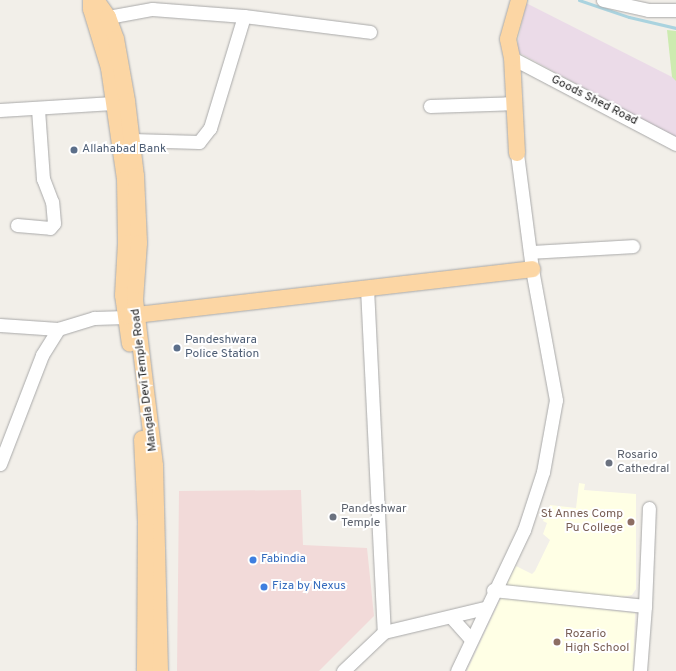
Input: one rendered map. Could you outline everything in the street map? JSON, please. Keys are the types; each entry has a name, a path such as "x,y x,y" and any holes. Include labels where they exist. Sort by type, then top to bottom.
{"main road":[{"name":"Mangala Devi Temple Road","path":"91,0 91,9 105,48 132,140 139,212 135,300 132,315"},
{"name":"Mangala Devi Temple Road","path":"96,0 108,17 116,39 127,213 123,295 132,315 155,466 160,671"},
{"path":"517,153 512,58 508,39 519,0"},
{"path":"132,315 532,269"},
{"name":"Mangala Devi Temple Road","path":"140,374 146,522 145,671"}],"street":[{"path":"603,0 648,10 675,7"},
{"path":"108,17 152,9 244,16 370,32"},
{"path":"132,140 199,142 210,128 244,16"},
{"name":"Goods Shed Road","path":"512,58 676,144"},
{"path":"0,110 38,109 64,104 120,102"},
{"path":"430,106 515,103"},
{"path":"17,225 50,228 54,223 52,202 43,180 38,109"},
{"path":"457,671 493,590 524,530 543,472 556,400 532,269 517,153"},
{"path":"530,252 633,246"},
{"path":"367,288 384,632"},
{"path":"0,326 58,330 94,318 132,315"},
{"path":"0,464 42,355 58,330"},
{"path":"640,671 645,606 649,508"},
{"path":"493,590 645,606"},
{"path":"343,671 384,632 485,608"},
{"path":"451,617 471,639"}],"shaded area":[{"path":"526,3 676,79 676,138 516,51"},
{"path":"579,483 585,484 584,490 636,494 636,589 632,595 621,597 505,587 516,566 532,574 535,571 550,540 543,534 547,523 543,521 550,505 576,508"},
{"name":"Fiza by Nexus","path":"301,490 303,545 367,548 374,616 319,671 177,671 179,491"},
{"name":"Rozario High School","path":"501,598 635,613 633,671 467,671"}],"green space":[{"path":"667,30 676,31 676,81 672,77"}],"waterway":[{"path":"579,0 629,17 676,28"}],"place":[{"name":"Allahabad Bank","path":"74,150"},
{"name":"Pandeshwara Police Station","path":"177,348"},
{"name":"Rosario Cathedral","path":"609,463"},
{"name":"Pandeshwar Temple","path":"333,517"},
{"name":"St Annes Comp Pu College","path":"631,522"},
{"name":"Fabindia","path":"253,560"},
{"name":"Fiza by Nexus","path":"264,587"},
{"name":"Rozario High School","path":"557,642"}]}
